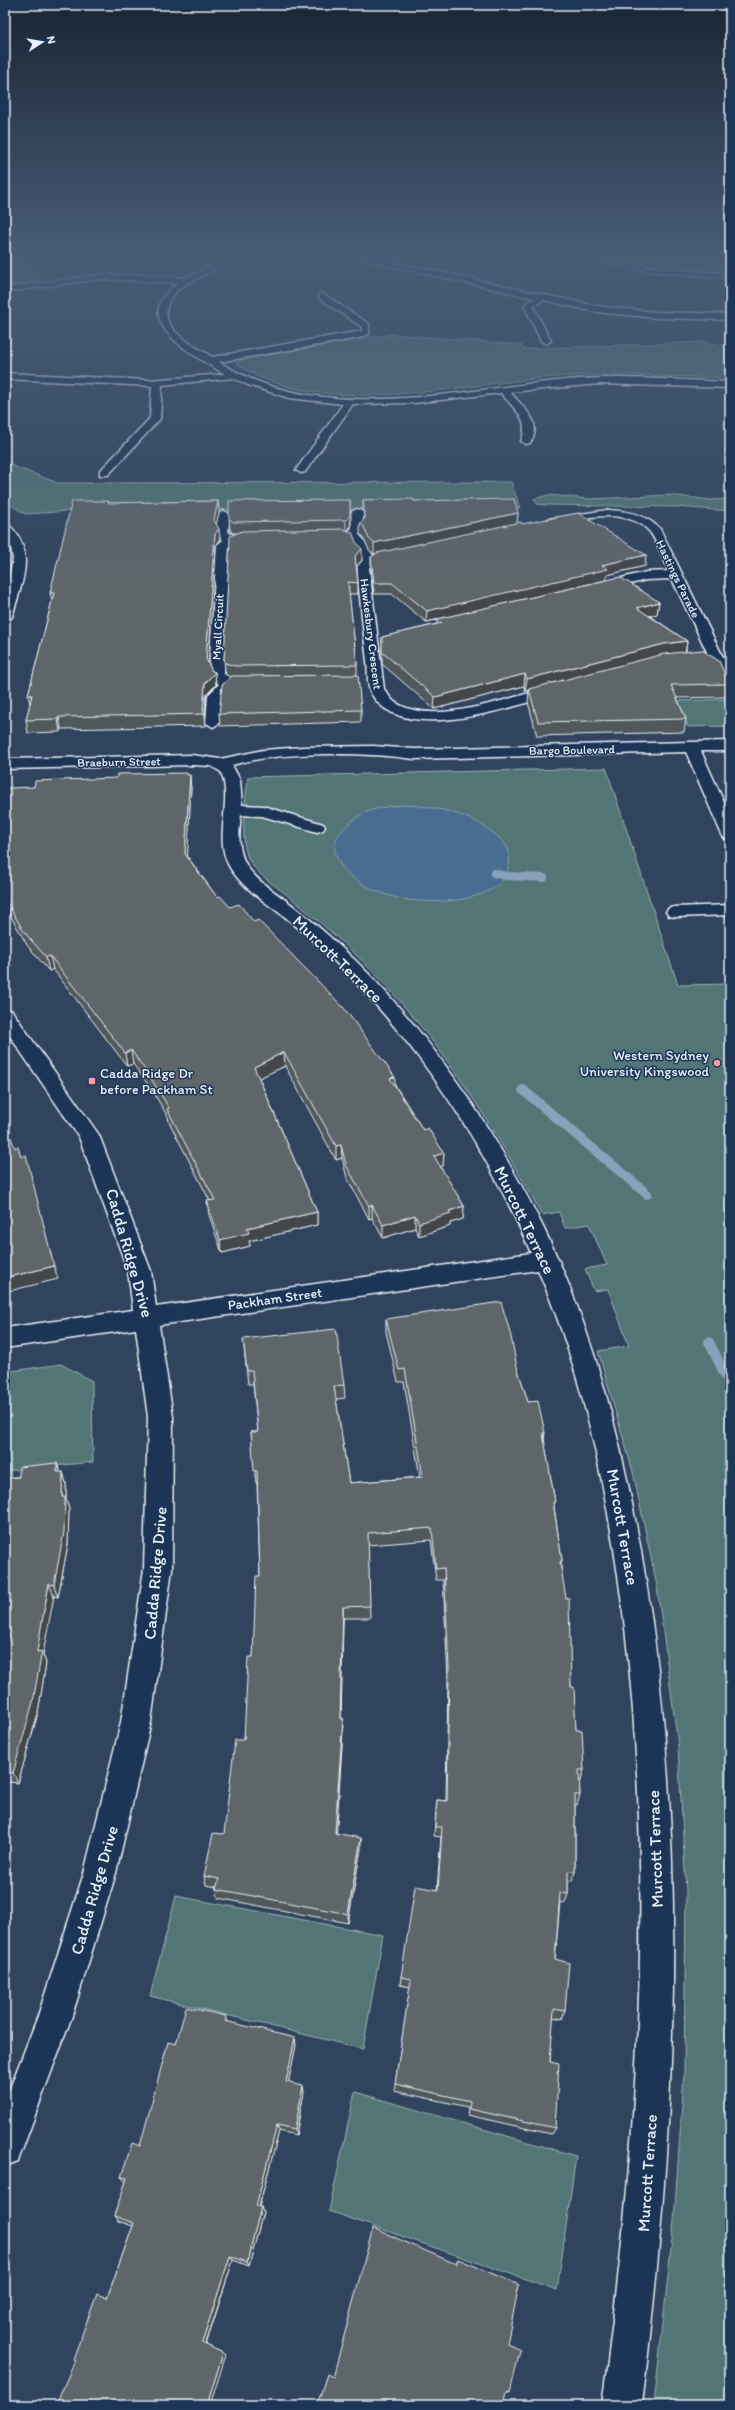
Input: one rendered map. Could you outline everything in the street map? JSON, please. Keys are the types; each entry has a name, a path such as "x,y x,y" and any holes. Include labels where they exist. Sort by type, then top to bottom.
{"street":[{"path":"216,363 234,375 256,385 280,392 350,401 394,400 601,381 730,385"},
{"path":"5,376 158,382 202,381 234,375"},
{"path":"104,473 155,418 158,412 156,389 158,382"},
{"path":"503,389 530,423 531,431 526,441"},
{"path":"301,470 350,401"},
{"path":"347,536 358,529 357,512"},
{"name":"Hastings Parade","path":"543,523 585,514 603,513 634,518 653,528 715,655 721,666 730,673"},
{"path":"224,514 222,531 232,539 275,536"},
{"path":"5,527 17,544 20,558 18,573 5,617"},
{"path":"311,535 347,536 358,540 363,554 372,560"},
{"name":"Myall Circuit","path":"228,683 219,679 216,671 223,545 232,539"},
{"name":"Hawkesbury Crescent","path":"410,552 372,560 364,564 363,570 376,682 380,698 388,705 411,714 435,717 466,713 571,685"},
{"path":"585,591 646,576 675,574"},
{"path":"370,636 384,636"},
{"path":"667,660 715,655"},
{"path":"360,683 376,682"},
{"path":"213,723 215,696 228,683 266,684"},
{"name":"Bargo Boulevard","path":"225,767 268,763 390,759 414,754 730,746"},
{"path":"692,747 730,835"},
{"name":"Braeburn Street","path":"5,764 192,760 225,767"},
{"name":"Murcott Terrace","path":"225,767 233,783 232,846 237,865 251,881 314,932 354,970 386,1004 431,1059 499,1164 546,1260 582,1355 599,1412 615,1479 628,1545 650,1724 656,1838 658,1949 654,2075 645,2210 622,2405"},
{"path":"278,815 292,803"},
{"path":"233,810 256,810 317,827"},
{"path":"675,912 730,910"},
{"name":"Cadda Ridge Drive","path":"5,1015 25,1037 54,1076 90,1137 115,1194 136,1261 149,1317 159,1408 161,1512 155,1595 143,1684 110,1836 89,1914 36,2068 5,2148"},
{"name":"Packham Street","path":"5,1338 546,1260"}],"green space":[{"path":"237,363 730,363 730,378 589,375 533,379 414,393 374,395 334,394 297,389 262,378"},
{"path":"5,463 58,483 511,482 520,508 86,510 25,514 5,501"},
{"path":"548,495 591,499 669,495 711,500 730,499 730,511 676,507 545,505 537,504 534,499"},
{"path":"730,699 730,726 688,727 677,701"},
{"path":"606,768 678,985 730,984 730,2405 654,2405 674,2221 684,2075 686,1891 678,1745 657,1586 633,1472 598,1351 629,1346 608,1289 594,1291 585,1269 607,1265 589,1224 565,1228 559,1212 542,1215 486,1118 445,1058 423,1029 399,1000 354,953 334,934 265,878 255,868 247,855 244,834 248,777"},
{"path":"61,1364 92,1381 93,1462 5,1471 5,1372"},
{"path":"176,1896 383,1935 363,2049 150,1996"},
{"path":"355,2092 576,2156 557,2290 329,2211"}],"water":[{"path":"407,805 433,808 459,814 471,819 493,833 507,847 509,852 509,864 504,878 492,889 477,896 458,900 418,901 401,899 387,895 367,887 349,875 344,870 336,856 335,845 337,837 340,833 362,814 378,808"}],"building":[{"path":"413,499 414,501 514,499 518,513 374,543 369,539 363,525 360,524 365,518 363,500"},
{"path":"350,500 350,516 346,520 233,522 229,519 229,501"},
{"path":"72,501 108,501 108,503 218,501 214,520 219,529 215,534 206,659 212,671 215,672 205,683 203,711 205,714 59,717 58,719 26,720 32,695 28,695 54,593 50,593"},
{"path":"578,513 646,555 602,565 608,569 427,611 392,583 374,583 371,557 377,553 521,522 522,524"},
{"path":"343,529 352,532 356,542 362,549 355,556 358,583 348,582 357,665 235,666 225,663 230,536 242,531"},
{"path":"620,577 659,602 637,608 687,641 664,644 527,679 525,674 435,697 382,652 382,637 442,623 437,619"},
{"path":"702,650 719,661 729,684 671,685 686,719 538,722 529,689 664,654"},
{"path":"358,675 361,710 219,714 222,685 232,676"},
{"path":"187,773 187,775 190,775 185,854 217,897 220,896 230,907 239,904 254,922 258,920 344,1008 395,1077 390,1078 423,1130 428,1128 444,1153 434,1156 464,1206 449,1211 451,1213 419,1223 415,1215 383,1225 372,1205 369,1206 346,1165 341,1145 336,1146 284,1052 254,1067 317,1212 247,1228 249,1233 220,1240 207,1201 215,1200 167,1109 169,1108 150,1077 131,1050 125,1053 50,956 46,957 24,932 5,899 5,795 7,788 34,787 35,781 117,778 117,774"},
{"path":"5,1123 15,1148 18,1147 21,1157 26,1155 54,1266 5,1278"},
{"path":"501,1302 510,1332 517,1367 528,1402 538,1401 545,1433 543,1433 555,1502 553,1502 562,1560 560,1562 566,1598 569,1598 571,1687 574,1687 576,1730 582,1730 584,1770 579,1770 580,1795 575,1795 575,1872 568,1871 568,1894 560,1893 555,1959 569,1963 565,2011 554,2009 550,2062 559,2064 555,2128 469,2109 470,2101 395,2084 411,1979 401,1977 415,1886 438,1890 442,1827 435,1827 437,1800 447,1801 449,1668 444,1568 436,1569 432,1528 368,1533 370,1606 343,1607 340,1718 343,1718 335,1833 361,1838 348,1914 216,1889 219,1879 204,1876 213,1833 224,1834 235,1740 244,1740 248,1657 253,1657 256,1576 260,1576 257,1471 254,1471 251,1432 258,1432 252,1371 247,1371 243,1339 336,1329 344,1385 334,1386 349,1483 423,1477 405,1369 399,1370 386,1319"},
{"path":"57,1463 57,1472 63,1472 62,1497 65,1497 64,1532 54,1585 49,1584 43,1616 37,1652 42,1651 33,1702 13,1773 5,1772 5,1478 19,1477 19,1467"},
{"path":"186,2007 226,2016 225,2021 295,2038 286,2082 303,2086 295,2129 277,2125 256,2206 261,2207 247,2262 230,2256 202,2343 223,2353 207,2405 56,2405 75,2360 73,2359 97,2294 107,2298 134,2223 114,2216 127,2178 121,2177 132,2143 140,2146 168,2042 176,2044"},
{"path":"373,2228 456,2264 458,2259 519,2285 507,2344 520,2350 510,2393 507,2392 504,2405 317,2405 327,2374 333,2377"}],"waterway":[{"path":"494,873 506,876 544,878"},
{"path":"523,1090 647,1194"},
{"path":"709,1342 730,1385"}],"place":[{"name":"Western Sydney University Kingswood","path":"717,1063"},
{"name":"Cadda Ridge Dr before Packham St","path":"92,1081"}]}
